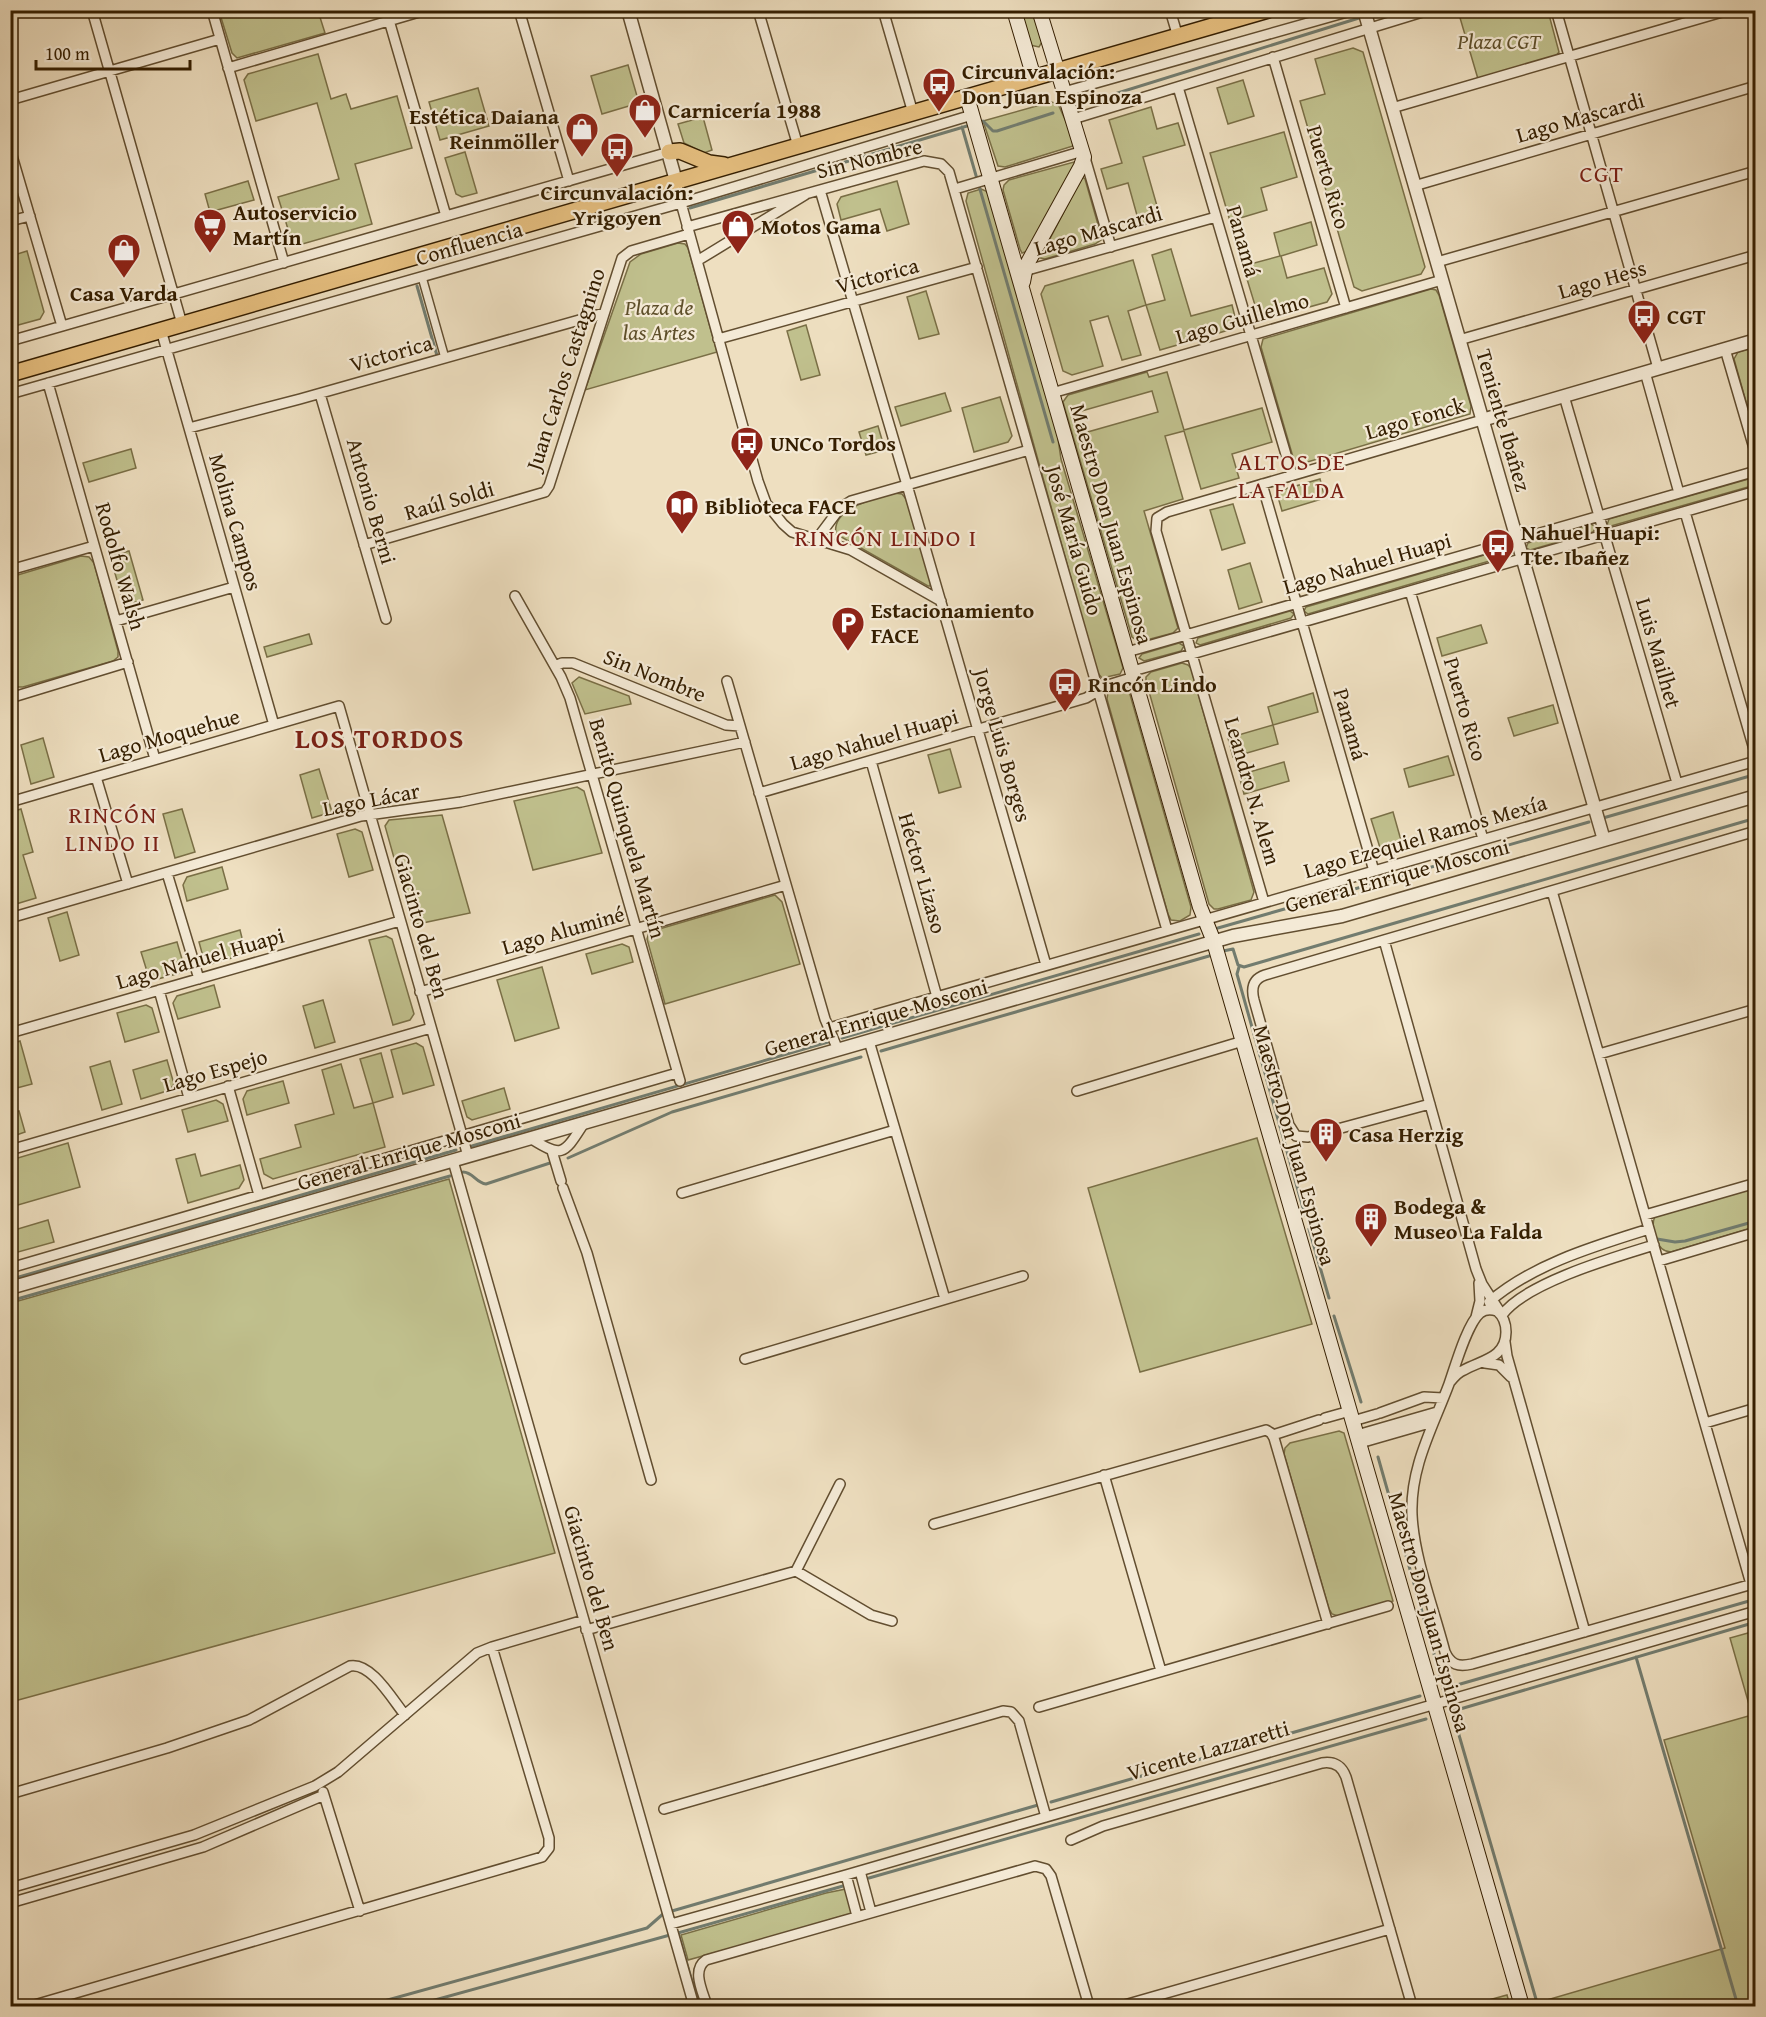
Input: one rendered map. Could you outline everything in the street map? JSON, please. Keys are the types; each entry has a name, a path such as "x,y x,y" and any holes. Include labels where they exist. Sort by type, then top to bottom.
{"main road":[{"path":"1014,10 1034,78"},
{"path":"1039,10 1083,151"},
{"path":"10,374 1268,10"},
{"path":"1024,47 1030,53 1038,55 1047,49 1048,40"},
{"name":"Maestro Don Juan Espinosa","path":"967,97 982,181 1024,296 1205,920 1214,942 1243,1041 1522,2007"},
{"path":"669,152 680,151 709,163 730,166"},
{"name":"Maestro Don Juan Espinosa","path":"1024,296 1024,271 1083,163 1083,151"}],"street":[{"path":"92,10 182,324"},
{"path":"212,10 284,262"},
{"path":"386,10 446,216"},
{"path":"228,68 426,10"},
{"path":"519,10 569,181"},
{"path":"628,10 764,499 789,530 798,536 851,550 941,601"},
{"path":"758,10 798,146"},
{"path":"883,10 913,113"},
{"path":"1170,10 1178,37"},
{"path":"1064,92 1354,10"},
{"name":"Teniente Ibañez","path":"1364,10 1604,840"},
{"path":"1072,119 1429,10"},
{"path":"1556,10 1658,368"},
{"path":"1392,108 1729,10"},
{"path":"10,100 220,39"},
{"name":"Puerto Rico","path":"1273,57 1346,308"},
{"name":"Lago Mascardi","path":"1414,186 1755,86"},
{"name":"Panamá","path":"1178,87 1292,475"},
{"name":"Confluencia","path":"10,394 681,203 972,115"},
{"path":"10,149 62,326"},
{"path":"955,189 1083,151 1111,247"},
{"path":"10,341 669,152"},
{"name":"Sin Nombre","path":"688,230 924,161 941,164"},
{"name":"José María Guido","path":"941,164 949,172 955,189 1167,930"},
{"path":"1437,262 1755,171"},
{"name":"Jorge Luis Borges","path":"820,190 1046,965"},
{"name":"Sin Nombre","path":"697,261 807,194"},
{"path":"10,221 30,216"},
{"name":"Lago Mascardi","path":"1024,271 1216,217"},
{"name":"Juan Carlos Castagnino","path":"545,492 549,486 625,253 688,230"},
{"name":"Lago Hess","path":"1459,340 1755,255"},
{"name":"Victorica","path":"718,339 977,267"},
{"path":"422,277 445,358"},
{"name":"Lago Guillelmo","path":"1052,393 1442,280"},
{"name":"Victorica","path":"189,428 320,394 604,314"},
{"name":"Molina Campos","path":"161,330 274,725"},
{"name":"Lago Fonck","path":"1157,518 1167,512 1755,340"},
{"path":"1725,349 1755,455"},
{"path":"1645,372 1680,493"},
{"name":"Rodolfo Walsh","path":"48,383 155,759"},
{"name":"Antonio Berni","path":"320,394 386,619"},
{"name":"Luis Mailhet","path":"1564,396 1677,783"},
{"path":"816,540 836,513 857,499 1029,450"},
{"name":"Lago Nahuel Huapi","path":"1127,652 1755,471"},
{"name":"Panamá","path":"1262,484 1374,871"},
{"name":"Lago Nahuel Huapi","path":"759,793 1089,698 1108,685 1133,674 1192,654 1755,491"},
{"name":"Raúl Soldi","path":"364,545 545,492"},
{"path":"1685,512 1755,756"},
{"name":"Leandro N. Alem","path":"1157,518 1156,531 1264,903"},
{"path":"10,570 94,546"},
{"path":"116,621 234,587"},
{"name":"Puerto Rico","path":"1410,591 1484,839"},
{"name":"Benito Quinquela Martín","path":"462,1136 678,1077 570,698 555,666 515,596"},
{"path":"11,696 128,662"},
{"name":"Sin Nombre","path":"555,666 562,663 573,663 726,725 740,726"},
{"path":"727,681 829,1028 838,1050"},
{"name":"Lago Moquehue","path":"10,802 339,706"},
{"name":"Giacinto del Ben","path":"339,706 468,1156"},
{"name":"Lago Lácar","path":"10,918 370,814 461,802 745,742"},
{"name":"Héctor Lizaso","path":"871,761 937,997"},
{"name":"Lago Ezequiel Ramos Mexía","path":"829,1028 1755,761"},
{"path":"96,777 128,884"},
{"name":"General Enrique Mosconi","path":"11,1286 1214,942 1239,935 1335,918 1755,796"},
{"path":"1430,1104 1308,1137 1296,1136 1288,1125 1253,996 1254,983 1259,977 1265,975 1755,831"},
{"path":"167,873 199,979"},
{"name":"Lago Aluminé","path":"420,992 786,885"},
{"path":"1552,891 1753,1583 1468,1665 1456,1665 1450,1661 1445,1652 1418,1553 1412,1516 1412,1498 1417,1471 1456,1361 1478,1316 1492,1299 1517,1281 1602,1244 1649,1229"},
{"name":"Lago Nahuel Huapi","path":"10,1033 400,921"},
{"path":"1384,940 1476,1269 1482,1284 1502,1315 1507,1356 1585,1632"},
{"path":"159,990 189,1098"},
{"path":"1599,1054 1755,1009"},
{"name":"Lago Espejo","path":"10,1150 431,1028"},
{"path":"868,1041 945,1299"},
{"path":"1077,1091 1243,1041"},
{"path":"228,1086 259,1195"},
{"path":"530,1138 552,1151 561,1150 567,1147 584,1123"},
{"path":"682,1193 895,1130"},
{"path":"10,1268 462,1136"},
{"path":"552,1151 587,1253 651,1480"},
{"name":"Giacinto del Ben","path":"453,1161 694,2007"},
{"path":"1645,1215 1755,1183"},
{"path":"1659,1261 1755,1232"},
{"path":"1502,1315 1520,1298 1559,1279 1608,1259 1654,1245"},
{"path":"1476,1269 1480,1301 1478,1316"},
{"path":"745,1359 1023,1276"},
{"path":"1478,1316 1494,1310 1502,1315"},
{"path":"1450,1382 1464,1370 1493,1358 1499,1352 1505,1337"},
{"path":"1482,1363 1499,1365 1515,1384"},
{"path":"1273,1435 1322,1419 1379,1414 1424,1397 1443,1398"},
{"path":"1705,1423 1755,1408"},
{"path":"1358,1439 1435,1417"},
{"path":"934,1524 1260,1431 1269,1431 1273,1435 1328,1624"},
{"path":"1104,1475 1161,1671"},
{"path":"796,1571 840,1484"},
{"path":"586,1630 796,1571 871,1615 892,1621"},
{"path":"1039,1707 1388,1606"},
{"name":"Vicente Lazzaretti","path":"670,1924 1755,1611"},
{"path":"10,1888 194,1835 321,1784 338,1772 472,1656 492,1647 584,1620"},
{"path":"31,2007 536,1860 548,1852 549,1838 492,1647"},
{"path":"10,1794 167,1749 249,1720 350,1666 359,1665 367,1669 405,1714"},
{"path":"664,1809 1003,1711 1011,1712 1019,1721 1046,1817"},
{"path":"1071,1840 1102,1826 1322,1763 1333,1763 1345,1774 1412,2007"},
{"path":"321,1784 360,1911"},
{"path":"10,1903 211,1844 324,1795"},
{"path":"707,2007 698,1976 703,1962 1032,1867 1043,1867 1051,1876 1089,2007"},
{"path":"860,1871 871,1912"},
{"path":"846,1875 857,1916"},
{"path":"1120,2006 1390,1929"}],"green space":[{"path":"219,11 318,11 325,33 237,58 232,53"},
{"path":"1020,11 1034,11 1042,42 1039,47 1030,45"},
{"name":"Plaza CGT","path":"1458,11 1548,11 1559,52 1556,56 1478,79"},
{"path":"1353,48 1363,52 1425,267 1421,274 1362,291 1354,287 1300,101 1325,94 1315,59"},
{"path":"318,54 331,99 346,94 351,109 397,96 412,148 355,164 372,224 299,245 292,242 278,197 339,179 317,103 256,121 244,80 248,74"},
{"path":"628,65 639,103 602,114 591,76"},
{"path":"1243,80 1254,116 1228,124 1217,88"},
{"path":"478,88 489,126 440,140 429,102"},
{"path":"1051,102 1058,104 1071,133 1073,146 1005,167 998,166 983,121"},
{"path":"1151,107 1157,129 1178,123 1185,145 1143,157 1161,220 1140,226 1128,183 1107,189 1101,169 1122,163 1109,120"},
{"path":"703,117 712,150 704,153 684,143 678,124"},
{"path":"1284,132 1297,177 1261,188 1267,210 1230,221 1210,153"},
{"path":"465,152 477,193 462,197 456,194 445,158"},
{"path":"1076,163 1028,251 1022,253 1003,190 1004,185 1009,180"},
{"path":"1082,177 1085,179 1101,240 1095,244 1045,259 1040,258"},
{"path":"248,181 254,200 210,212 205,194"},
{"path":"897,181 909,224 887,231 880,209 841,220 837,204 841,197"},
{"path":"981,189 989,195 1057,432 1061,459 1123,668 1120,674 1102,678 1097,672 966,201 968,193"},
{"path":"1311,222 1317,245 1281,256 1287,278 1324,268 1332,294 1327,302 1266,319 1258,315 1243,266 1280,256 1274,233"},
{"name":"Plaza de las Artes","path":"678,243 685,244 688,248 717,352 585,390 630,262 641,254"},
{"path":"1171,249 1191,316 1232,305 1236,321 1232,329 1160,350 1146,305 1165,300 1152,255"},
{"path":"27,251 44,312 40,319 11,327 11,256"},
{"path":"1133,260 1146,305 1128,311 1141,355 1122,360 1108,316 1090,321 1103,366 1072,375 1063,371 1041,294 1045,286"},
{"path":"1431,289 1436,290 1439,295 1471,406 1470,414 1304,463 1297,461 1293,457 1261,347 1263,339"},
{"path":"926,291 939,334 919,339 907,297"},
{"path":"806,325 820,375 801,380 787,331"},
{"path":"1755,347 1755,407 1748,409 1734,359 1738,352"},
{"path":"1147,372 1149,377 1167,372 1184,430 1262,408 1272,442 1232,454 1239,478 1201,489 1184,431 1165,436 1183,499 1144,511 1178,628 1173,633 1139,642 1132,637 1063,402 1068,395","holes":["1152,391 1158,412 1084,433 1078,412"]},
{"path":"945,393 951,411 901,426 895,407"},
{"path":"1000,397 1012,436 1008,442 974,452 962,408"},
{"path":"878,426 885,450 866,455 859,432"},
{"path":"131,449 136,468 89,482 83,463"},
{"path":"1755,478 1755,485 1611,526 1607,525 1609,519"},
{"path":"1320,479 1325,498 1282,511 1278,497 1282,490"},
{"path":"894,493 902,494 906,499 931,582 930,586 836,534 836,525 847,511 866,501"},
{"path":"1233,504 1245,543 1222,550 1210,510"},
{"path":"1591,524 1596,527 1593,532 1530,550 1526,548 1528,543"},
{"path":"1508,548 1513,551 1510,555 1308,614 1304,611 1306,607"},
{"path":"129,551 143,600 129,604 123,601 110,556"},
{"path":"81,556 89,557 94,563 118,657 113,661 17,687 11,671 11,577"},
{"path":"1250,563 1262,602 1239,609 1228,570"},
{"path":"1290,611 1294,614 1291,618 1200,645 1196,643 1198,638"},
{"path":"1481,625 1487,643 1442,656 1437,638"},
{"path":"309,634 312,644 267,657 264,647"},
{"path":"1179,643 1184,646 1181,651 1144,661 1139,658 1142,654"},
{"path":"1182,663 1191,668 1254,892 1251,900 1218,909 1214,909 1209,904 1146,681 1146,677 1151,672"},
{"path":"579,677 629,696 631,704 585,714 572,683"},
{"path":"1127,687 1129,691 1191,907 1190,915 1180,921 1171,920 1168,914 1107,699 1108,692"},
{"path":"1313,693 1318,712 1273,725 1268,707"},
{"path":"1553,705 1558,723 1514,736 1508,718"},
{"path":"1273,725 1278,744 1233,757 1228,738"},
{"path":"43,738 54,777 31,784 21,745"},
{"path":"950,749 961,787 939,793 928,755"},
{"path":"1448,756 1454,775 1409,787 1404,769"},
{"path":"1284,762 1289,781 1244,794 1239,775"},
{"path":"319,769 332,812 312,818 300,775"},
{"path":"577,787 584,791 602,853 533,870 514,801"},
{"path":"21,809 33,852 23,855 36,898 16,904 11,885 11,812"},
{"path":"182,809 195,852 175,858 163,814"},
{"path":"1393,812 1404,851 1389,855 1381,851 1371,819"},
{"path":"442,815 470,913 413,925 385,826 389,820"},
{"path":"355,829 362,832 373,870 349,877 337,834"},
{"path":"222,867 228,889 187,901 183,885 187,877"},
{"path":"775,895 782,902 800,964 665,1004 647,939 649,932"},
{"path":"67,912 79,955 60,961 48,918"},
{"path":"240,930 246,954 211,964 204,960 199,942"},
{"path":"386,936 392,939 414,1014 410,1020 393,1025 369,940"},
{"path":"177,942 184,966 180,973 150,981 141,952"},
{"path":"622,944 629,947 633,962 592,974 586,954"},
{"path":"542,967 559,1028 515,1041 497,980"},
{"path":"214,985 220,1007 178,1019 173,1003 177,996"},
{"path":"323,1000 335,1042 315,1048 303,1006"},
{"path":"146,1005 152,1008 159,1032 125,1042 117,1013"},
{"path":"20,1041 32,1084 13,1089 11,1044"},
{"path":"416,1043 423,1047 434,1085 403,1094 391,1050"},
{"path":"381,1053 393,1097 373,1103 360,1059"},
{"path":"167,1060 174,1084 170,1090 141,1099 133,1070"},
{"path":"110,1061 122,1104 102,1110 90,1067"},
{"path":"341,1064 354,1108 373,1103 385,1147 273,1179 264,1174 260,1159 301,1147 295,1125 334,1114 322,1070"},
{"path":"283,1081 289,1103 247,1115 243,1099 247,1091"},
{"path":"504,1088 510,1109 472,1120 467,1117 462,1101"},
{"path":"216,1100 223,1104 228,1121 188,1132 182,1110"},
{"path":"19,1111 25,1132 11,1137 11,1113"},
{"path":"1257,1138 1312,1324 1140,1372 1088,1188"},
{"path":"68,1143 80,1187 11,1207 11,1160"},
{"path":"195,1154 201,1176 240,1165 244,1180 239,1188 188,1203 176,1159"},
{"path":"449,1179 555,1553 11,1702 11,1303"},
{"path":"1755,1186 1755,1227 1671,1252 1661,1248 1658,1244 1653,1227 1655,1216"},
{"path":"48,1220 54,1242 18,1252 12,1249 11,1231"},
{"path":"1339,1431 1344,1433 1393,1601 1341,1617 1332,1614 1329,1609 1284,1454 1285,1448 1290,1443"},
{"path":"1755,1631 1755,2006 1541,2006 1540,2002 1725,1948 1664,1740 1752,1715 1730,1638"},
{"path":"846,1889 851,1912 848,1916 688,1960 681,1935"},
{"path":"1507,1995 1510,2006 1467,2006"}],"waterway":[{"path":"1372,14 1384,10"},
{"path":"1092,101 1359,18"},
{"path":"983,121 993,131 997,131 1053,113"},
{"path":"690,208 967,126"},
{"path":"962,127 1053,442"},
{"path":"417,286 438,359"},
{"path":"1603,818 1750,776"},
{"path":"1223,951 1233,949 1238,965 1244,967 1756,818"},
{"path":"1218,928 1589,822"},
{"path":"842,1038 1199,934"},
{"path":"881,1051 1209,956"},
{"path":"1239,967 1237,974 1305,1215"},
{"path":"472,1146 828,1042"},
{"path":"568,1158 672,1112 861,1057"},
{"path":"19,1277 456,1150"},
{"path":"463,1172 486,1184 550,1163"},
{"path":"10,1301 450,1176"},
{"path":"1657,1239 1685,1241 1756,1221"},
{"path":"1309,1229 1329,1298"},
{"path":"1334,1316 1361,1402"},
{"path":"1378,1457 1444,1689"},
{"path":"1443,1689 1756,1599"},
{"path":"1450,1712 1756,1622"},
{"path":"1636,1657 1738,2006"},
{"path":"1051,1802 1420,1696"},
{"path":"1452,1711 1538,2006"},
{"path":"869,1878 1426,1719"},
{"path":"672,1911 1038,1805"},
{"path":"699,2006 678,1933 843,1886"},
{"path":"366,2006 647,1928 663,1914"},
{"path":"413,2006 670,1935"},
{"path":"440,1999 442,2006"}],"place":[{"name":"Circunvalación: Don Juan Espinoza","path":"939,113"},
{"name":"Carnicería 1988","path":"645,139"},
{"name":"Estética Daiana Reinmöller","path":"582,158"},
{"name":"Circunvalación: Yrigoyen","path":"617,178"},
{"name":"Autoservicio Martín","path":"210,254"},
{"name":"Motos Gama","path":"738,255"},
{"name":"Casa Varda","path":"124,279"},
{"name":"CGT","path":"1644,345"},
{"name":"UNCo Tordos","path":"747,472"},
{"name":"Biblioteca FACE","path":"682,535"},
{"name":"Nahuel Huapi: Tte. Ibañez","path":"1498,574"},
{"name":"Estacionamiento FACE","path":"848,652"},
{"name":"Rincón Lindo","path":"1065,713"},
{"name":"Casa Herzig","path":"1326,1163"},
{"name":"Bodega & Museo La Falda","path":"1371,1248"}],"district":[{"name":"CGT","path":"1602,173"},
{"name":"ALTOS DE LA FALDA","path":"1292,475"},
{"name":"RINCÓN LINDO I","path":"886,537"},
{"name":"LOS TORDOS","path":"380,737"},
{"name":"RINCÓN LINDO II","path":"113,828"}]}
